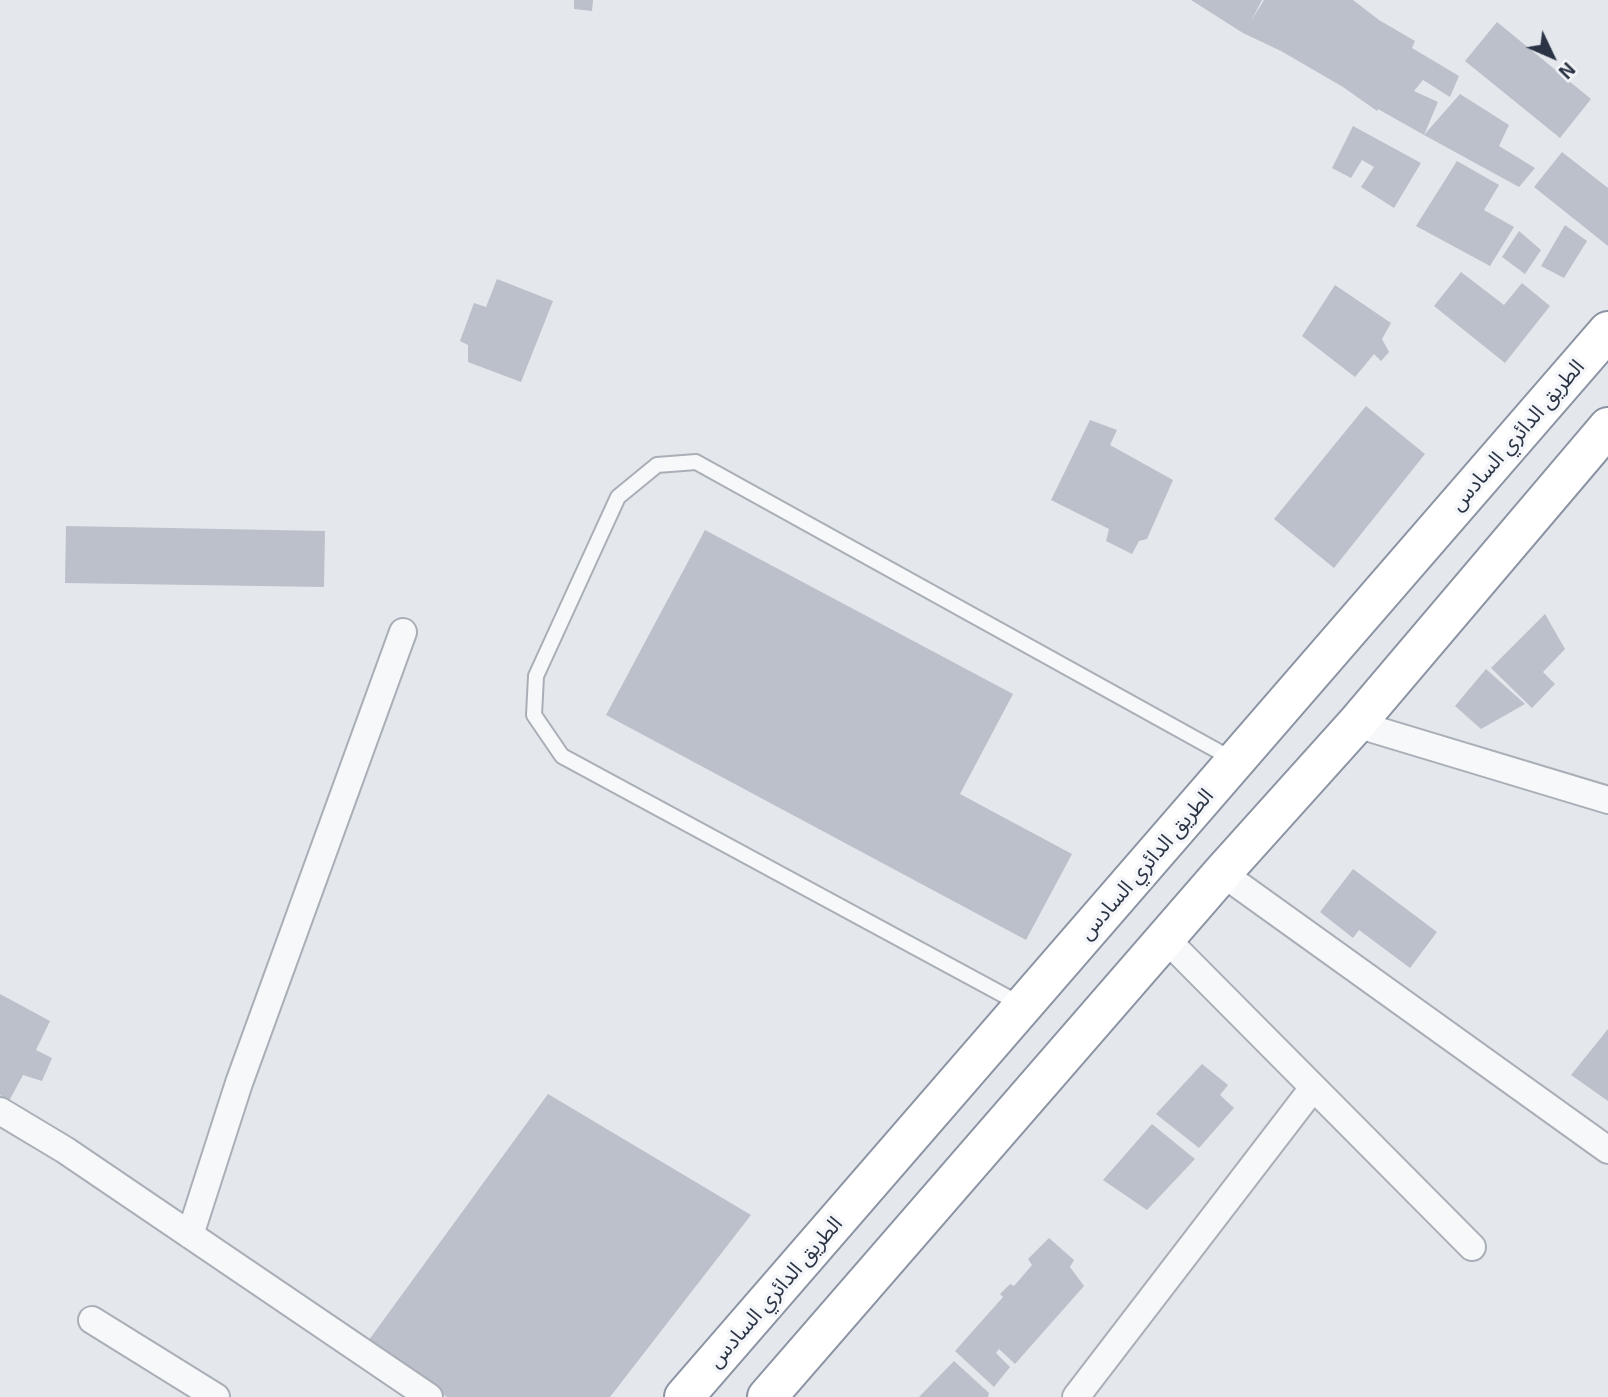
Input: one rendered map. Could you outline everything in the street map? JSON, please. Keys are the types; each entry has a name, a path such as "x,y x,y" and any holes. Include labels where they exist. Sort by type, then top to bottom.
{"highway":[{"name":"الطريق الدائري السادس","path":"684,1397 1608,331"},
{"path":"767,1397 1222,873 1356,724 1608,427"}],"street":[{"path":"190,1235 239,1083 403,632"},
{"path":"1356,724 1608,800"},
{"path":"1222,873 1608,1150"},
{"path":"1166,939 1472,1247"},
{"path":"1076,1397 1313,1088"},
{"path":"0,1111 65,1150 429,1397"},
{"path":"92,1320 216,1397"}],"lane":[{"path":"1023,1005 562,756 534,715 536,676 618,497 657,466 696,462 1235,761"}],"building":[{"path":"574,0 593,0 592,11 574,9"},
{"path":"1191,0 1262,0 1251,21 1264,0 1353,0 1379,20 1415,41 1412,48 1459,76 1450,97 1423,80 1414,91 1438,102 1424,135 1378,109 1377,111 1343,87 1281,51 1243,33"},
{"path":"1497,22 1591,99 1560,138 1465,61"},
{"path":"1460,94 1509,125 1499,146 1535,168 1519,187 1424,135"},
{"path":"1353,126 1421,163 1394,208 1361,187 1374,167 1362,160 1351,178 1332,168"},
{"path":"1562,152 1608,188 1608,246 1534,187"},
{"path":"1457,161 1499,185 1484,210 1514,227 1490,266 1416,226"},
{"path":"1565,225 1587,241 1564,278 1541,266"},
{"path":"1519,231 1541,250 1525,274 1502,257"},
{"path":"1461,272 1504,305 1522,283 1550,306 1505,363 1434,306"},
{"path":"497,279 553,301 521,382 468,362 468,345 460,341 474,303 486,307"},
{"path":"1335,285 1391,323 1382,339 1389,352 1381,361 1374,354 1355,377 1302,336"},
{"path":"1366,406 1425,454 1334,568 1274,519"},
{"path":"1090,420 1117,430 1110,445 1173,480 1147,539 1139,541 1132,554 1106,541 1109,529 1051,500"},
{"path":"66,526 325,531 324,587 65,583"},
{"path":"705,530 1013,694 960,794 1072,854 1026,940 606,715"},
{"path":"1545,614 1565,649 1543,672 1555,684 1532,708 1491,668"},
{"path":"1486,669 1525,704 1481,729 1455,706"},
{"path":"1353,869 1437,932 1410,968 1359,930 1353,938 1320,912"},
{"path":"0,994 50,1021 36,1050 52,1058 42,1081 23,1075 9,1101 0,1095"},
{"path":"1608,1029 1608,1101 1571,1075"},
{"path":"1202,1064 1228,1085 1220,1095 1234,1108 1199,1148 1156,1114"},
{"path":"548,1094 751,1215 610,1397 447,1397 366,1344"},
{"path":"1152,1124 1195,1159 1147,1210 1103,1180"},
{"path":"1049,1238 1074,1260 1070,1267 1084,1286 1015,1364 999,1349 996,1353 1010,1367 994,1387 955,1351 1003,1297 1000,1294 1010,1284 1014,1286 1032,1265 1028,1259"},
{"path":"954,1361 989,1393 988,1397 919,1397"}]}
